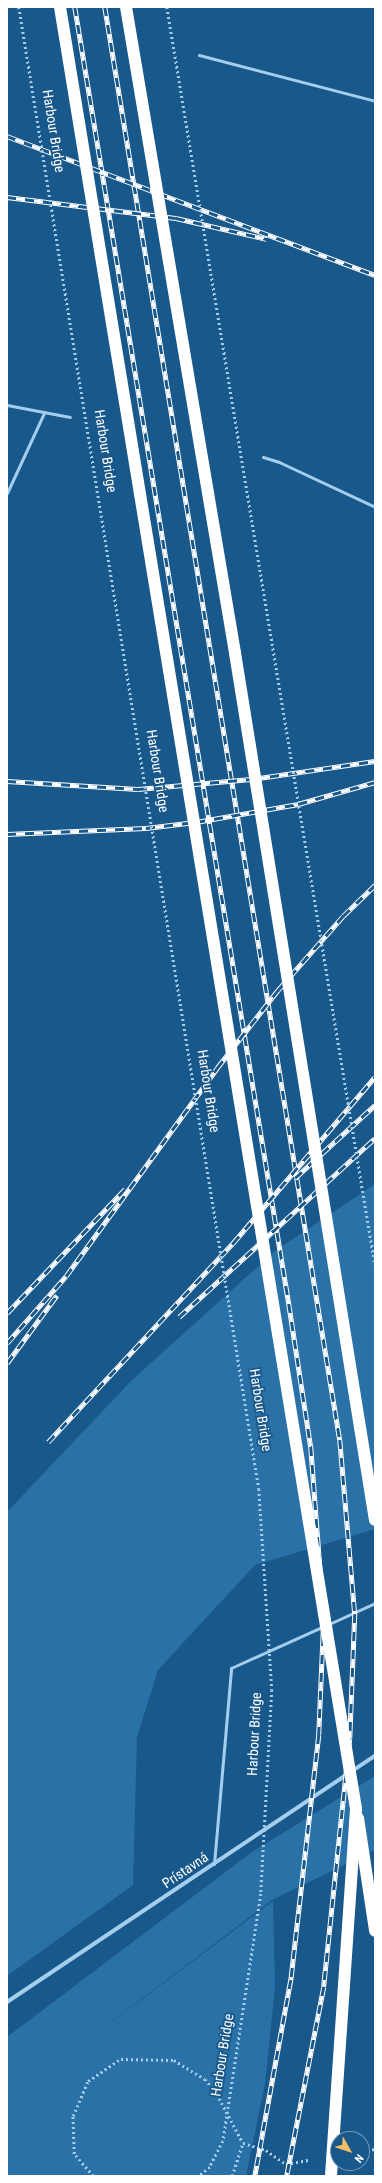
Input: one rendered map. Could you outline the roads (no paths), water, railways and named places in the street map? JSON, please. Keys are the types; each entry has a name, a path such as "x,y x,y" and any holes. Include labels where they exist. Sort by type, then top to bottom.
{"highway":[{"name":"Harbour Bridge","path":"60,7 356,1809"},
{"path":"126,7 235,653 375,1520"},
{"path":"356,1809 375,1931"},
{"path":"331,2176 356,1809"}],"street":[{"name":"Prístavná","path":"7,2002 375,1756"}],"lane":[{"path":"199,55 375,101"},
{"path":"7,405 70,417"},
{"path":"7,493 44,413"},
{"path":"263,457 279,462 375,507"},
{"path":"214,1864 231,1668 375,1603"}],"railway":[{"path":"75,7 289,1304 311,1447 324,1619 319,1735 291,1980 255,2176"},
{"path":"105,7 340,1440 355,1614 350,1738 324,1987 287,2176"},
{"path":"7,136 375,275"},
{"path":"7,197 176,218 267,239"},
{"path":"7,781 138,789 252,779 375,761"},
{"path":"7,834 146,828 196,822 298,804 375,782"},
{"path":"7,1343 66,1276 217,1068 278,990 343,916 375,885"},
{"path":"48,1442 233,1243 375,1077"},
{"path":"295,1178 375,1105"},
{"path":"179,1317 375,1138"},
{"path":"7,1313 125,1189"},
{"path":"7,1363 57,1295"}]}
